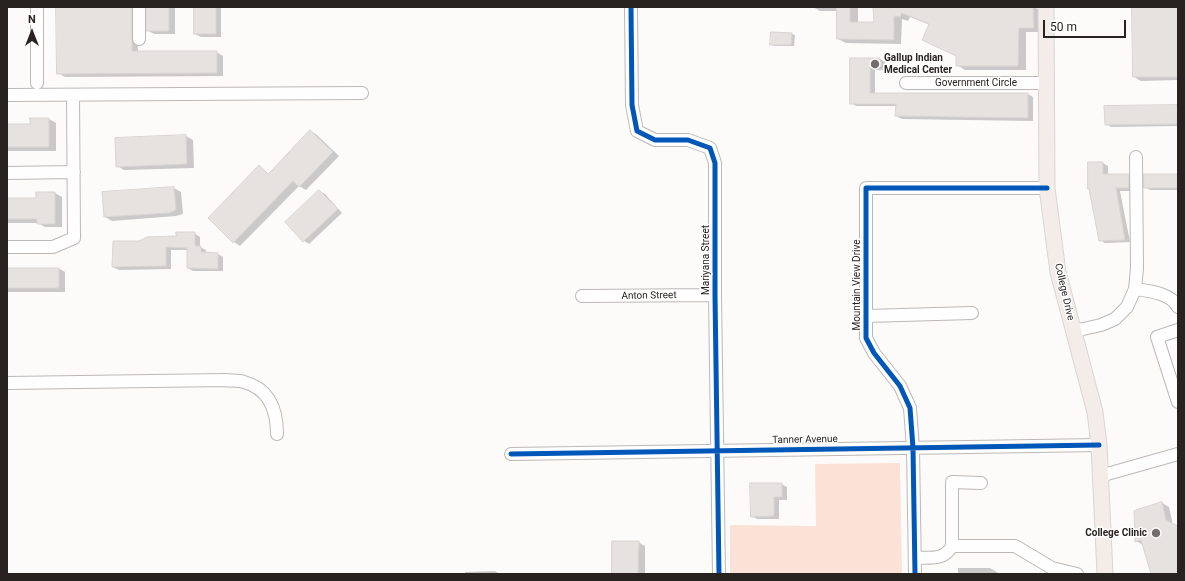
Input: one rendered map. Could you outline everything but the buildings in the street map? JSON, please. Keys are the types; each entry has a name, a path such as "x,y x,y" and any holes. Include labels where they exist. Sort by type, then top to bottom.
{"main road":[{"name":"College Drive","path":"1046,7 1047,188 1058,272 1095,412 1099,445 1106,572"}],"street":[{"path":"36,7 37,83"},
{"path":"139,7 139,39"},
{"name":"Mariyana Street","path":"631,7 632,105 637,131 656,140 688,140 710,148 715,163 715,295 720,574"},
{"name":"Government Circle","path":"906,83 1047,83"},
{"path":"7,95 362,93"},
{"path":"7,247 53,247 74,238 73,95"},
{"path":"1074,331 1101,325 1115,319 1127,307 1135,289 1138,268 1136,157"},
{"path":"7,173 74,172"},
{"name":"Mountain View Drive","path":"915,574 913,448 910,408 900,386 874,353 866,338 866,188 1047,188"},
{"path":"1135,289 1154,292 1167,297 1178,307"},
{"name":"Anton Street","path":"582,296 715,295"},
{"path":"866,316 972,313"},
{"path":"1178,330 1157,337 1176,387 1178,402"},
{"path":"7,383 217,380 244,382 260,390 269,400 275,412 276,434"},
{"name":"Tanner Avenue","path":"511,454 1099,445"},
{"path":"1100,476 1178,454"},
{"path":"915,558 941,557 948,553 952,546 952,482 981,483"},
{"path":"952,546 1015,546 1052,568 1077,574"}],"shaded area":[{"path":"900,463 902,574 730,574 730,525 816,526 815,464"}],"cycle path":[{"path":"631,7 632,105 637,131 655,140 688,140 710,148 715,163 715,295 719,574"},
{"path":"915,574 913,448 910,408 900,386 874,353 866,338 866,188 1047,188"},
{"path":"511,454 1099,445"}],"place":[{"name":"Gallup Indian Medical Center","path":"875,64"},
{"name":"College Clinic","path":"1156,533"}]}
